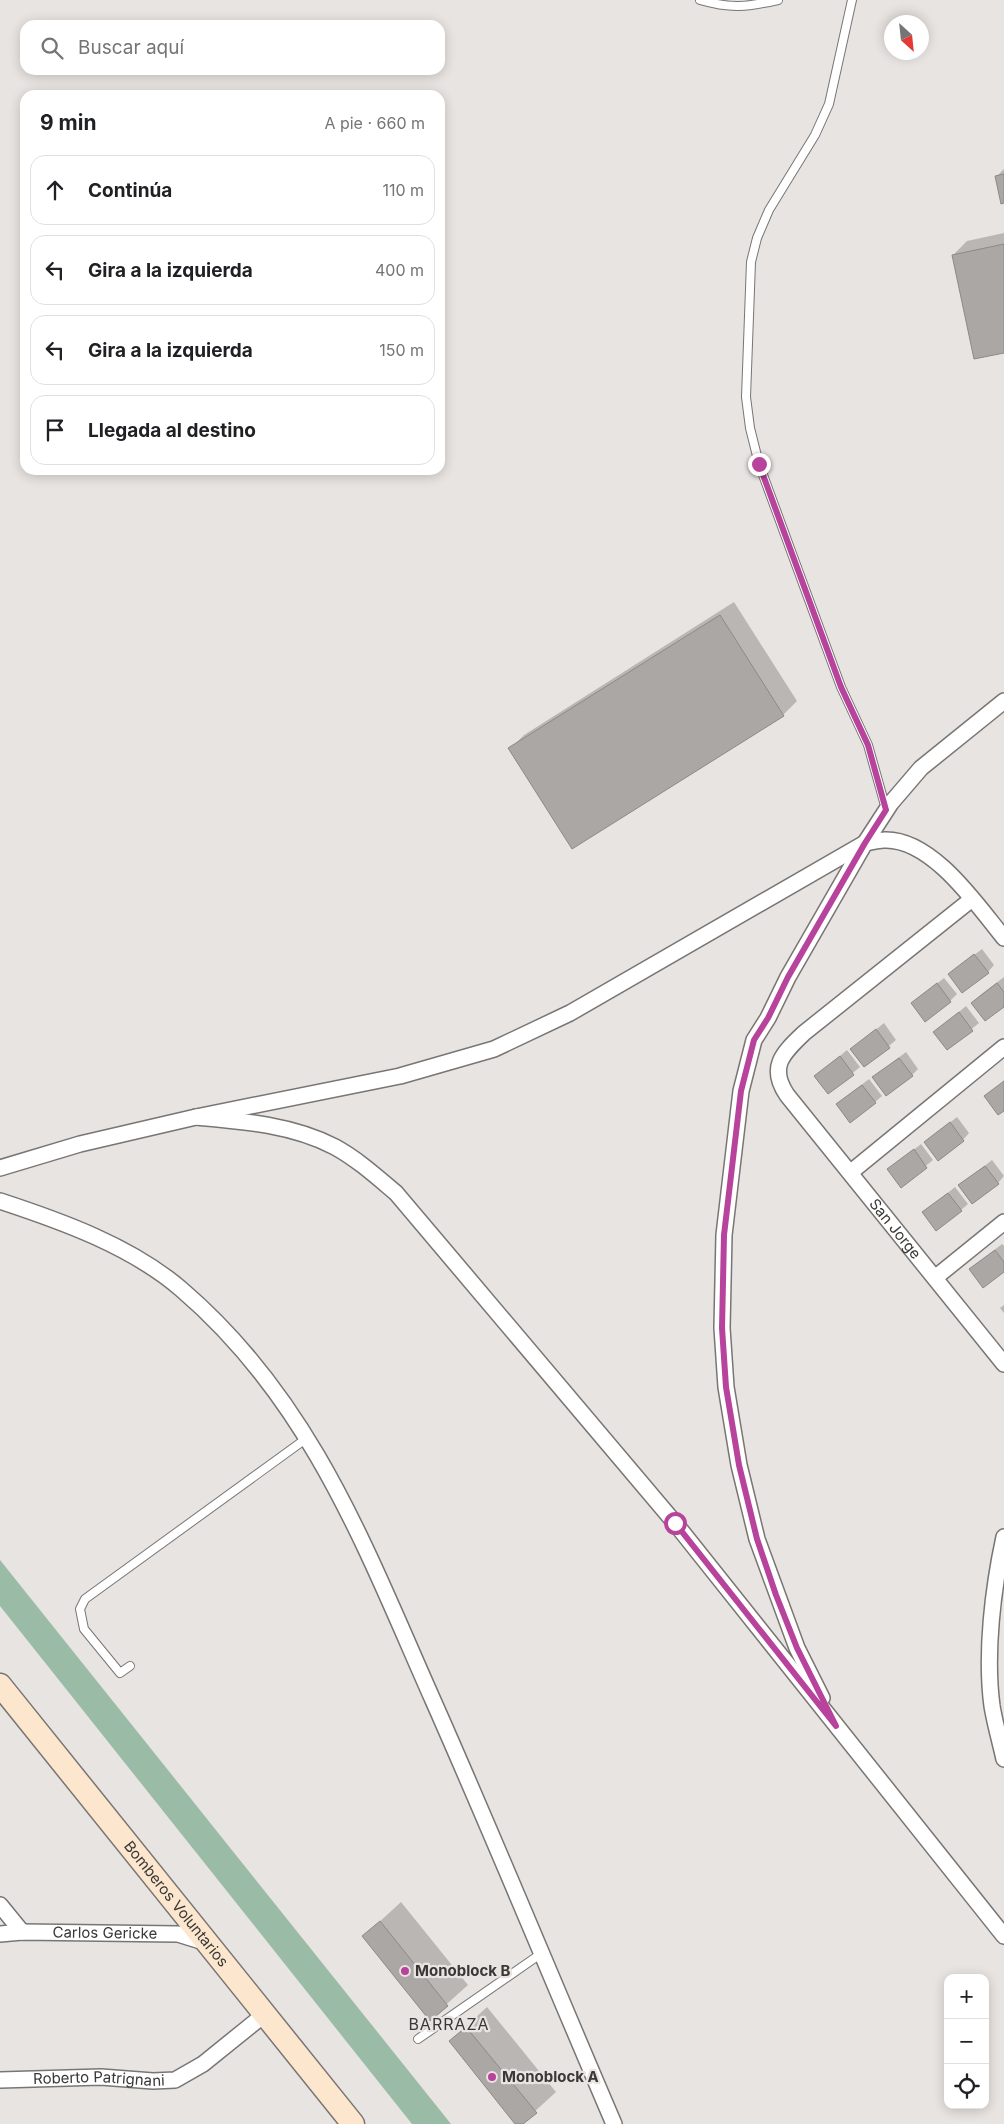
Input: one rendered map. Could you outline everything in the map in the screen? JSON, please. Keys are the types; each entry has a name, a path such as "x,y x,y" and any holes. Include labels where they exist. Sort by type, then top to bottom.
{"main road":[{"name":"Bomberos Voluntarios","path":"0,1685 353,2124"}],"street":[{"path":"836,1726 797,1648 757,1539 739,1465 726,1387 722,1328 724,1235 741,1091 754,1040 768,1018 788,977 886,810 921,768 1004,701"},
{"path":"0,1168 80,1144 196,1117 400,1076 494,1048 570,1013 865,843 885,840 907,844 928,855 950,875 1004,938"},
{"name":"San Jorge","path":"972,900 804,1034 782,1057 778,1072 781,1086 787,1094 1004,1364"},
{"path":"851,1172 1004,1047"},
{"path":"196,1117 261,1124 300,1133 334,1147 368,1169 396,1193 675,1523 1004,1936"},
{"path":"0,1201 69,1224 102,1240 178,1286 237,1342 270,1382 307,1438 332,1481 381,1581 614,2124"},
{"path":"936,1277 1004,1222"},
{"path":"1004,1536 991,1640 992,1706 1004,1759"},
{"path":"0,1905 22,1932"},
{"name":"Carlos Gericke","path":"0,1934 22,1932 178,1934 208,1943"},
{"name":"Roberto Patrignani","path":"0,2080 102,2077 153,2081 174,2080 203,2064 265,2014"}],"lane":[{"path":"700,0 724,6 752,6 778,0"},
{"path":"852,0 829,104 815,135 769,210 757,238 751,262 746,397 750,428 759,464 841,687 868,745 886,810"},
{"path":"130,1666 120,1673 84,1629 80,1609 85,1599 307,1438"},
{"path":"418,2039 542,1953"}],"green space":[{"path":"0,1560 451,2124 412,2124 0,1606"}],"building":[{"path":"1004,174 1004,203 1001,204 995,176"},
{"path":"1004,244 1004,353 974,359 952,255"},
{"path":"720,615 784,716 572,849 508,748"},
{"path":"974,954 989,973 962,993 948,974"},
{"path":"937,983 951,1002 925,1022 911,1003"},
{"path":"997,983 1004,992 1004,1007 985,1021 971,1003"},
{"path":"959,1012 973,1031 947,1050 933,1032"},
{"path":"876,1029 890,1048 864,1067 850,1049"},
{"path":"840,1056 854,1075 828,1094 814,1076"},
{"path":"899,1058 913,1076 886,1096 872,1077"},
{"path":"1004,1081 1004,1111 998,1115 984,1096"},
{"path":"862,1085 876,1103 850,1123 836,1104"},
{"path":"950,1122 964,1141 938,1161 924,1142"},
{"path":"914,1149 927,1168 901,1188 887,1169"},
{"path":"985,1166 999,1184 972,1204 958,1185"},
{"path":"948,1193 962,1211 936,1231 922,1212"},
{"path":"995,1250 1004,1262 1004,1272 983,1288 969,1269"},
{"name":"Monoblock B","path":"380,1921 448,2006 430,2021 362,1936"},
{"name":"Monoblock A","path":"466,2027 537,2113 523,2124 515,2124 449,2041"}],"place":[{"name":"Monoblock B","path":"405,1971"},
{"name":"Monoblock A","path":"492,2077"}],"district":[{"name":"BARRAZA","path":"449,2024"}],"route":[{"path":"675,1523 836,1726 797,1648 776,1595 757,1539 739,1465 726,1387 722,1328 724,1235 741,1091 754,1040 768,1018 788,977 886,810 879,778 868,745 841,687 759,464"}]}
